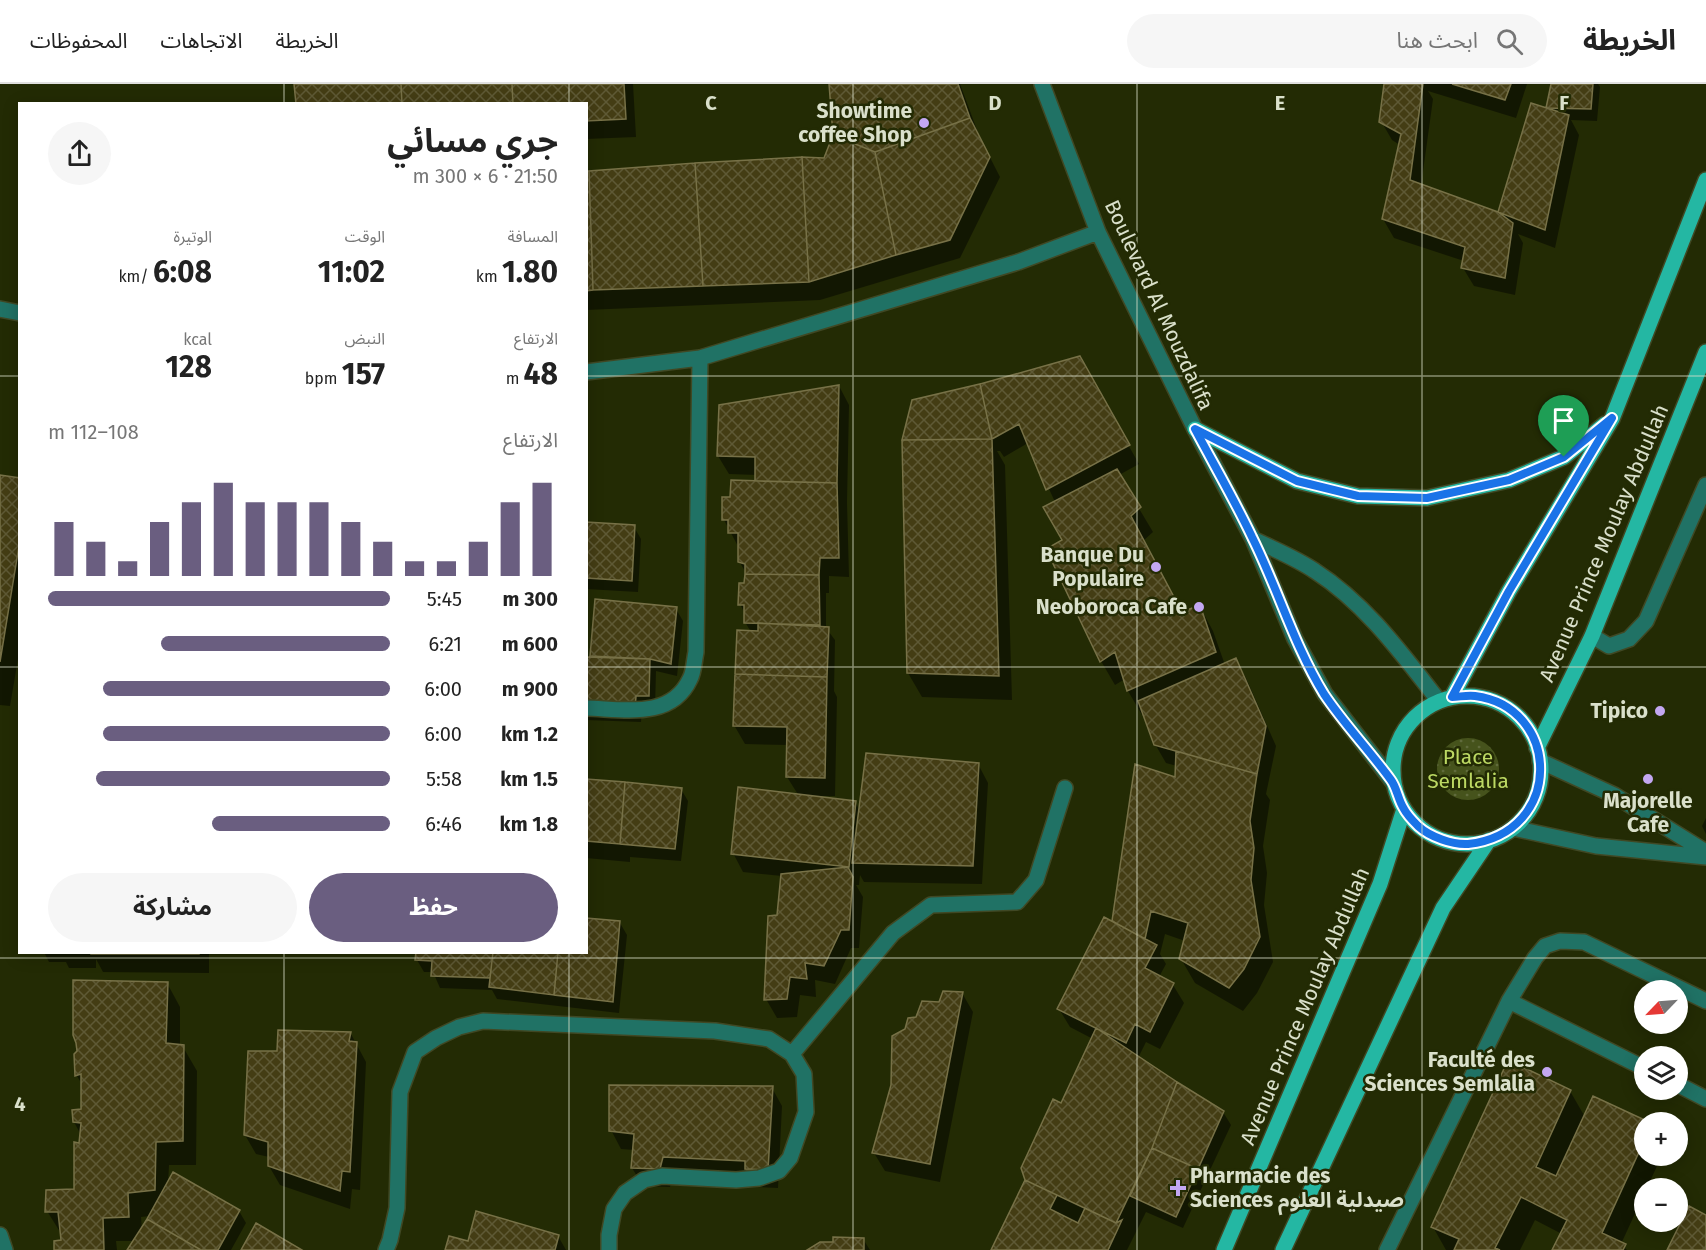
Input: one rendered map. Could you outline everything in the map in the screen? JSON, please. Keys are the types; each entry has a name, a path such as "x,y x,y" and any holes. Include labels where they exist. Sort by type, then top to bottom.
{"main road":[{"name":"Avenue Prince Moulay Abdullah","path":"1446,699 1612,418 1706,180"},
{"name":"Avenue Prince Moulay Abdullah","path":"1538,755 1592,636 1706,352"},
{"path":"1195,429 1297,481 1358,496 1427,498 1509,480 1564,457 1612,418"},
{"path":"1474,696 1495,701 1513,713 1528,729 1538,755 1540,779 1536,798 1513,828 1489,840 1465,844 1441,839 1420,828 1404,809 1393,783 1393,757 1402,734 1418,714 1446,699 1474,696"},
{"name":"Avenue Prince Moulay Abdullah","path":"1224,1250 1380,884 1404,809"},
{"path":"1284,1250 1443,908 1489,840"}],"street":[{"name":"Boulevard Al Mouzdalifa","path":"1042,84 1098,232 1195,429 1253,538 1295,639 1325,694 1393,783"},
{"path":"588,372 700,358 1018,262 1098,232"},
{"path":"0,309 18,313"},
{"path":"588,708 654,709 668,704 681,694 691,678 696,652 700,358"},
{"path":"1592,636 1609,646 1629,639 1646,621 1706,485"},
{"path":"1253,538 1314,570 1349,596 1446,699"},
{"path":"1538,755 1614,795 1706,852"},
{"path":"792,1054 893,933 931,905 1017,902 1036,880 1065,788"},
{"path":"1513,828 1596,846 1706,857"},
{"path":"1387,1250 1509,1001 1545,946 1560,941 1584,942 1706,1001"},
{"path":"1509,1001 1634,1063"},
{"path":"386,1250 397,1208 400,1092 415,1052 452,1031 483,1021 715,1031 769,1039 792,1054 804,1074 806,1112 790,1158 779,1171 759,1179 662,1176 644,1180 625,1193 614,1209 609,1235 609,1250"},
{"path":"1688,1090 1706,1099"},
{"path":"0,1235 5,1250"}],"green space":[{"name":"Place Semlalia","path":"1462,738 1474,738 1490,747 1497,757 1499,769 1497,781 1490,791 1474,800 1462,800 1451,795 1442,786 1437,775 1437,763 1442,752 1451,743"}],"building":[{"path":"294,84 401,84 402,102 296,102"},
{"path":"401,84 512,84 513,102 402,102"},
{"path":"512,84 624,84 626,119 588,121 588,102 513,102"},
{"path":"829,84 958,84 970,118 875,152 833,135"},
{"path":"1384,84 1423,84 1410,180 1498,212 1513,223 1505,278 1461,268 1465,247 1382,219 1401,134 1379,122"},
{"path":"1452,84 1511,84 1505,100"},
{"path":"1551,84 1593,84 1591,109 1546,108"},
{"path":"1531,103 1569,115 1545,230 1498,212"},
{"path":"970,118 990,157 950,240 896,255 875,152"},
{"path":"833,135 875,152 896,255 809,282 802,157 824,158"},
{"path":"802,157 809,282 703,286 695,163"},
{"path":"695,163 703,286 593,290 589,171"},
{"path":"588,171 589,171 593,290 588,291"},
{"path":"1080,356 1130,445 1046,490 1019,424 992,439 980,384"},
{"path":"980,384 992,439 902,440 912,400"},
{"path":"839,385 837,483 755,481 755,457 717,456 719,405"},
{"path":"992,439 999,676 907,673 902,440"},
{"path":"1117,469 1141,507 1131,516 1182,612 1200,605 1216,652 1127,691 1115,652 1100,662 1046,549 1062,540 1043,507"},
{"path":"0,475 18,478 18,552 0,662"},
{"path":"731,480 837,483 839,558 820,558 819,575 745,574 745,564 738,562 738,533 728,533 728,520 722,520 722,497 730,497"},
{"path":"588,522 635,525 632,581 588,578"},
{"path":"745,574 819,575 820,625 744,623 744,605 738,605 739,583 744,583"},
{"path":"595,599 677,607 671,664 650,659 590,656"},
{"path":"758,623 829,627 827,677 735,674 737,630 758,631"},
{"path":"588,657 650,659 649,696 636,696 635,710 588,708"},
{"path":"1236,658 1266,726 1257,774 1154,745 1138,701"},
{"path":"735,674 827,677 825,778 786,777 787,727 733,726"},
{"path":"1176,751 1257,774 1250,821 1254,848 1251,880 1260,937 1244,969 1229,988 1179,959 1188,923 1151,911 1145,939 1112,921 1135,764 1175,777"},
{"path":"866,753 979,763 973,866 852,863"},
{"path":"588,779 625,782 620,844 588,841"},
{"path":"625,782 682,788 675,849 620,844"},
{"path":"738,787 856,801 849,867 731,854"},
{"path":"848,867 853,877 849,930 841,930 824,966 805,963 807,979 790,977 787,999 764,1000 768,916 777,915 781,874"},
{"path":"1104,917 1157,945 1145,968 1174,983 1150,1032 1135,1024 1126,1043 1057,1009"},
{"path":"588,918 620,921 613,1002 554,995 558,954 588,954"},
{"path":"416,954 493,954 490,978 431,976 432,961 415,960"},
{"path":"493,954 558,954 554,995 489,987"},
{"path":"73,980 168,982 166,1043 184,1045 183,1141 156,1142 155,1190 128,1193 129,1217 103,1218 104,1250 54,1250 54,1241 61,1240 58,1212 45,1212 46,1190 74,1189 74,1142 79,1143 81,1123 73,1122 72,1110 81,1109 81,1074 75,1076 74,1054 77,1051 73,1035"},
{"path":"943,991 963,992 930,1164 872,1153 891,1085 892,1036 905,1029 908,1018 916,1017 922,1001 939,1002"},
{"path":"1096,1028 1177,1082 1152,1148 1116,1223 1025,1180 1021,1168 1053,1099 1061,1103"},
{"path":"278,1030 351,1032 349,1041 357,1042 350,1172 342,1171 340,1191 268,1166 268,1142 244,1135 248,1051 277,1051"},
{"path":"1508,1060 1571,1090 1536,1167 1556,1176 1593,1096 1634,1115 1634,1163 1602,1233 1626,1244 1623,1250 1552,1250 1567,1220 1521,1197 1495,1248 1500,1250 1454,1250 1459,1239 1431,1227"},
{"path":"1177,1082 1224,1111 1198,1169 1152,1148"},
{"path":"609,1085 773,1086 768,1170 745,1169 745,1161 663,1157 660,1169 631,1168 634,1134 609,1131"},
{"path":"1152,1148 1198,1169 1176,1217 1130,1196"},
{"path":"173,1172 240,1210 218,1250 201,1250 147,1219"},
{"path":"1025,1180 1057,1195 1050,1209 1078,1223 1085,1208 1116,1223 1122,1220 1108,1250 991,1250"},
{"path":"1689,1206 1706,1215 1706,1250 1667,1250 1676,1232 1688,1232"},
{"path":"476,1211 559,1235 555,1250 445,1250 449,1236 468,1241"},
{"path":"147,1219 201,1250 127,1250"},
{"path":"256,1223 302,1250 241,1250"},
{"path":"833,1237 864,1238 864,1250 807,1250 820,1242 833,1242"}],"place":[{"name":"Showtime coffee Shop","path":"924,123"},
{"name":"Banque Du Populaire","path":"1156,567"},
{"name":"Neoboroca Cafe","path":"1199,607"},
{"name":"Tipico","path":"1660,711"},
{"name":"Majorelle Cafe","path":"1648,779"},
{"name":"Faculté des Sciences Semlalia","path":"1547,1072"},
{"name":"Pharmacie des Sciences صيدلية العلوم","path":"1178,1188"}],"route":[{"path":"1612,418 1509,591 1452,697 1474,696 1495,701 1513,713 1528,729 1540,761 1540,779 1536,798 1513,828 1489,840 1465,844 1441,839 1420,828 1404,809 1393,783 1325,694 1295,639 1253,538 1195,429 1297,481 1358,496 1427,498 1509,480 1564,457 1612,418"}]}
